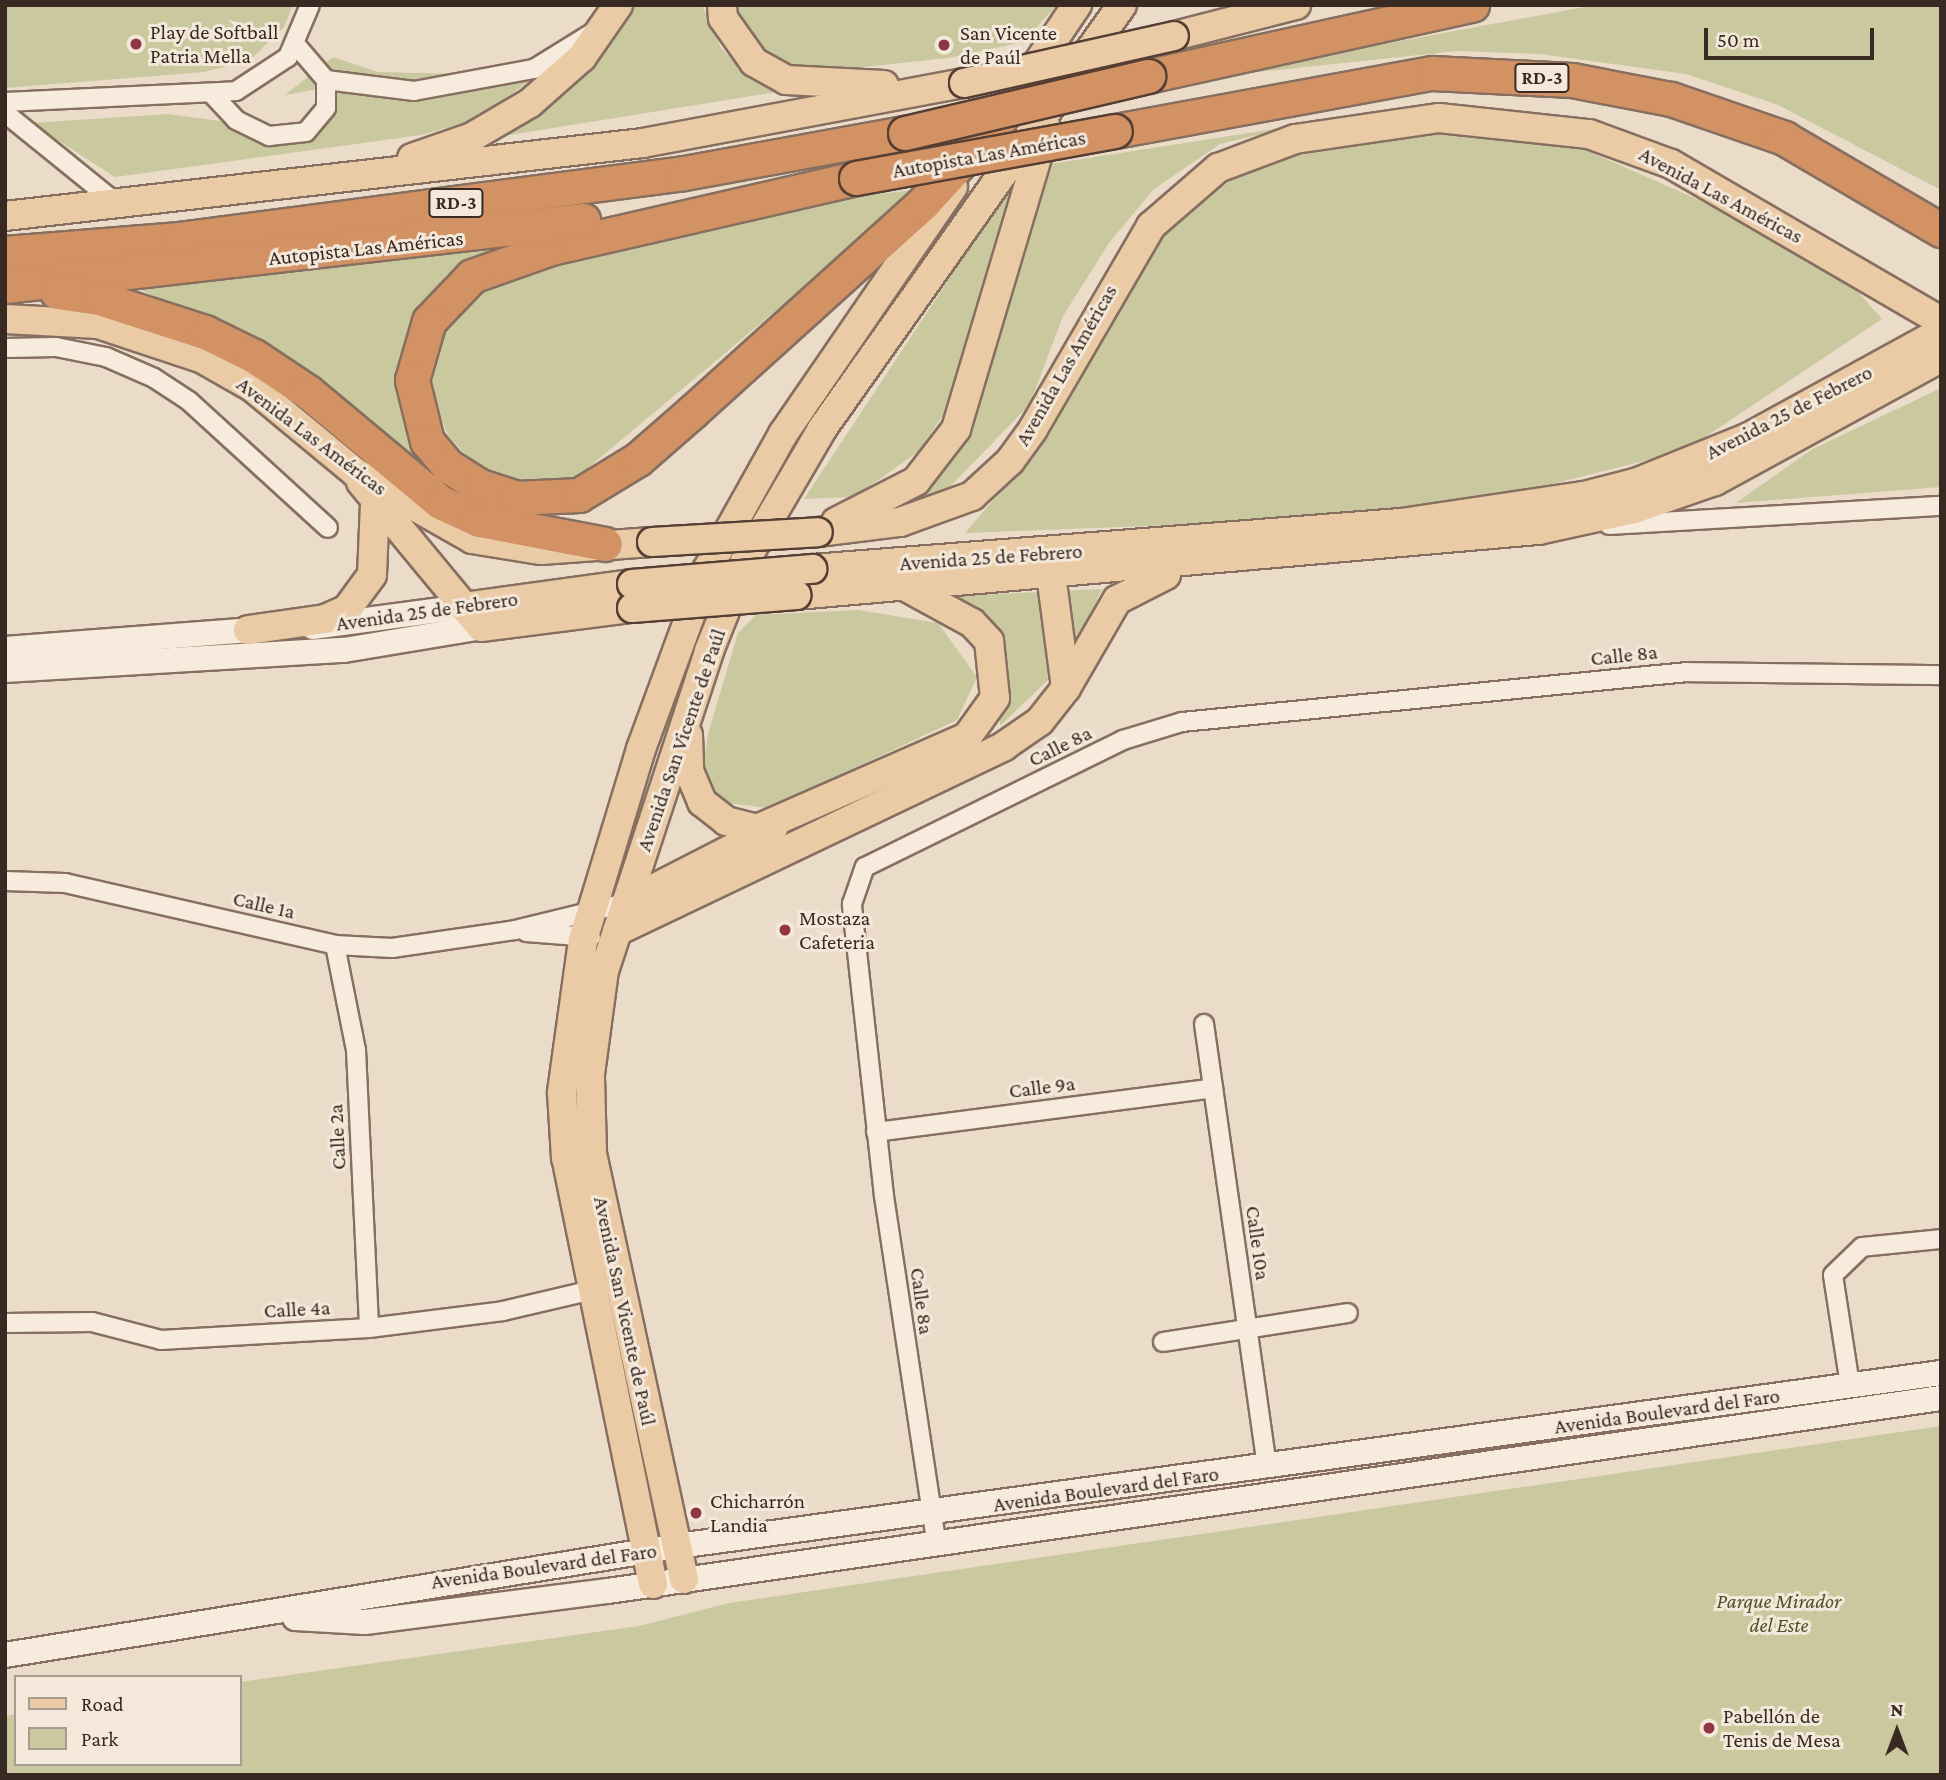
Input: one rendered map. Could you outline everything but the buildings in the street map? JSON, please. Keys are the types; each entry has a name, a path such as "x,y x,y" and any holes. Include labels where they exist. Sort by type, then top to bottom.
{"highway":[{"name":"Autopista Las Américas","path":"5,253 178,239 657,177 905,133 1472,5"},
{"name":"Autopista Las Américas","path":"5,288 496,234 856,178 1432,73 1572,80 1671,99 1784,138 1941,230"},
{"path":"856,178 551,248 472,276 429,321 412,380 427,441 448,466 480,486 516,498 579,495 638,459 693,411 923,203 999,120"},
{"path":"5,288 99,298 205,332 308,391 440,502 503,526 605,544"}],"main road":[{"path":"722,5 723,18 754,62 786,80 818,86 964,83"},
{"name":"Avenida San Vicente de Paúl","path":"684,1579 592,1153 590,1074 600,993 617,931 688,717 745,561 822,429 1055,95 1122,5"},
{"path":"5,216 120,206 643,143 964,83 1174,36 1296,5"},
{"name":"Avenida San Vicente de Paúl","path":"653,1584 590,1291 562,1092 583,940 590,912 641,749 707,570 783,434 1071,11"},
{"path":"225,193 428,155 472,137 530,103 582,57 610,16"},
{"path":"818,532 915,481 956,429 1055,95"},
{"name":"Avenida Las Américas","path":"5,319 98,324 203,359 252,387 356,473 472,539 541,550 818,532 900,522 972,496 1033,429 1151,226 1218,168 1295,139 1439,118 1589,134 1694,176 1941,321"},
{"name":"Avenida 25 de Febrero","path":"472,617 812,569 1220,559 1538,530 1634,509 1715,481 1934,349"},
{"name":"Avenida 25 de Febrero","path":"632,596 796,595 905,587 1050,564 1401,523 1584,496 1638,482 1746,438 1934,349"},
{"path":"356,473 375,503 472,617"},
{"path":"248,630 325,619 347,609 372,575 375,503"},
{"path":"617,931 1004,747 1040,721 1066,688 1102,618 1130,587 1220,559"},
{"path":"1050,564 1066,688"},
{"path":"626,903 777,826 967,737 982,724 995,698 989,641 972,623 905,587"},
{"path":"688,717 689,771 702,802 726,821 757,830 777,826"}],"street":[{"path":"5,102 213,95 245,85 297,46 310,5"},
{"path":"326,80 414,91 534,69 610,16"},
{"path":"213,95 236,120 269,136 306,132 326,108 326,80 297,46"},
{"path":"5,113 120,206"},
{"path":"5,348 69,349 154,378 190,401 328,527"},
{"path":"1538,530 1941,506"},
{"name":"Avenida 25 de Febrero","path":"5,649 248,630 472,617"},
{"name":"Avenida 25 de Febrero","path":"5,670 344,650 472,617"},
{"name":"Calle 8a","path":"936,1541 876,1132 852,904 865,867 1123,740 1182,722 1687,672 1941,675"},
{"name":"Calle 1a","path":"5,881 65,883 335,945 392,948 515,930 626,903"},
{"name":"Calle 1a","path":"515,930 583,940 617,931"},
{"name":"Calle 2a","path":"335,945 356,1050 369,1328"},
{"name":"Calle 10a","path":"1204,1024 1267,1468"},
{"name":"Calle 9a","path":"876,1132 1213,1088"},
{"path":"1850,1385 1833,1275 1862,1248 1941,1239"},
{"name":"Calle 4a","path":"5,1323 92,1322 161,1339 369,1328 503,1311 618,1283"},
{"path":"1163,1342 1348,1313"},
{"name":"Avenida Boulevard del Faro","path":"5,1655 273,1616 361,1593 678,1546 1267,1468 1941,1373"},
{"name":"Avenida Boulevard del Faro","path":"273,1616 365,1622 653,1584 936,1541 1941,1398"},
{"path":"1592,1421 1595,1447"}],"green space":[{"name":"Play de Softball Patria Mella","path":"5,5 293,5 284,27 250,60 204,72 5,88"},
{"path":"630,5 702,5 721,48 750,78 777,92 478,140"},
{"path":"731,5 1057,5 1023,42 948,58 800,74 761,51"},
{"path":"1595,5 1941,5 1941,190 1778,105 1686,74 1540,54 1457,51 1202,78"},
{"path":"333,57 378,72 537,76 474,120 421,135 115,177 31,123 168,114 286,130 317,112 329,87 285,95"},
{"path":"1299,125 1220,144 1154,189 1109,243 1063,316 1030,404 940,497 894,507 888,502 938,475 965,431 1050,164"},
{"path":"1457,130 1565,141 1699,200 1850,283 1882,319 1684,451 1552,484 1355,518 965,533 1042,443 1115,302 1182,212 1261,161"},
{"path":"1017,176 951,403 919,451 880,479 851,497 804,499"},
{"path":"921,189 571,482 504,478 471,461 448,435 432,397 432,359 458,300 535,266 823,201"},
{"path":"525,237 446,275 416,327 415,458 365,426 298,365 135,287"},
{"path":"1941,388 1941,487 1736,503 1811,450"},
{"path":"1102,589 1069,660 1000,726 1002,636 956,596"},
{"path":"858,610 938,623 977,677 957,720 769,808 719,802 702,778 708,734 738,633 756,615"},
{"name":"Parque Mirador del Este","path":"1941,1426 1941,1775 5,1775 5,1716 14,1714 14,1766 242,1766 242,1682 639,1626 729,1603"}],"place":[{"name":"Play de Softball Patria Mella","path":"136,44"},
{"name":"San Vicente de Paúl","path":"944,45"},
{"name":"Mostaza Cafeteria","path":"785,930"},
{"name":"Chicharrón Landia","path":"696,1513"},
{"name":"Pabellón de Tenis de Mesa","path":"1709,1728"}]}
